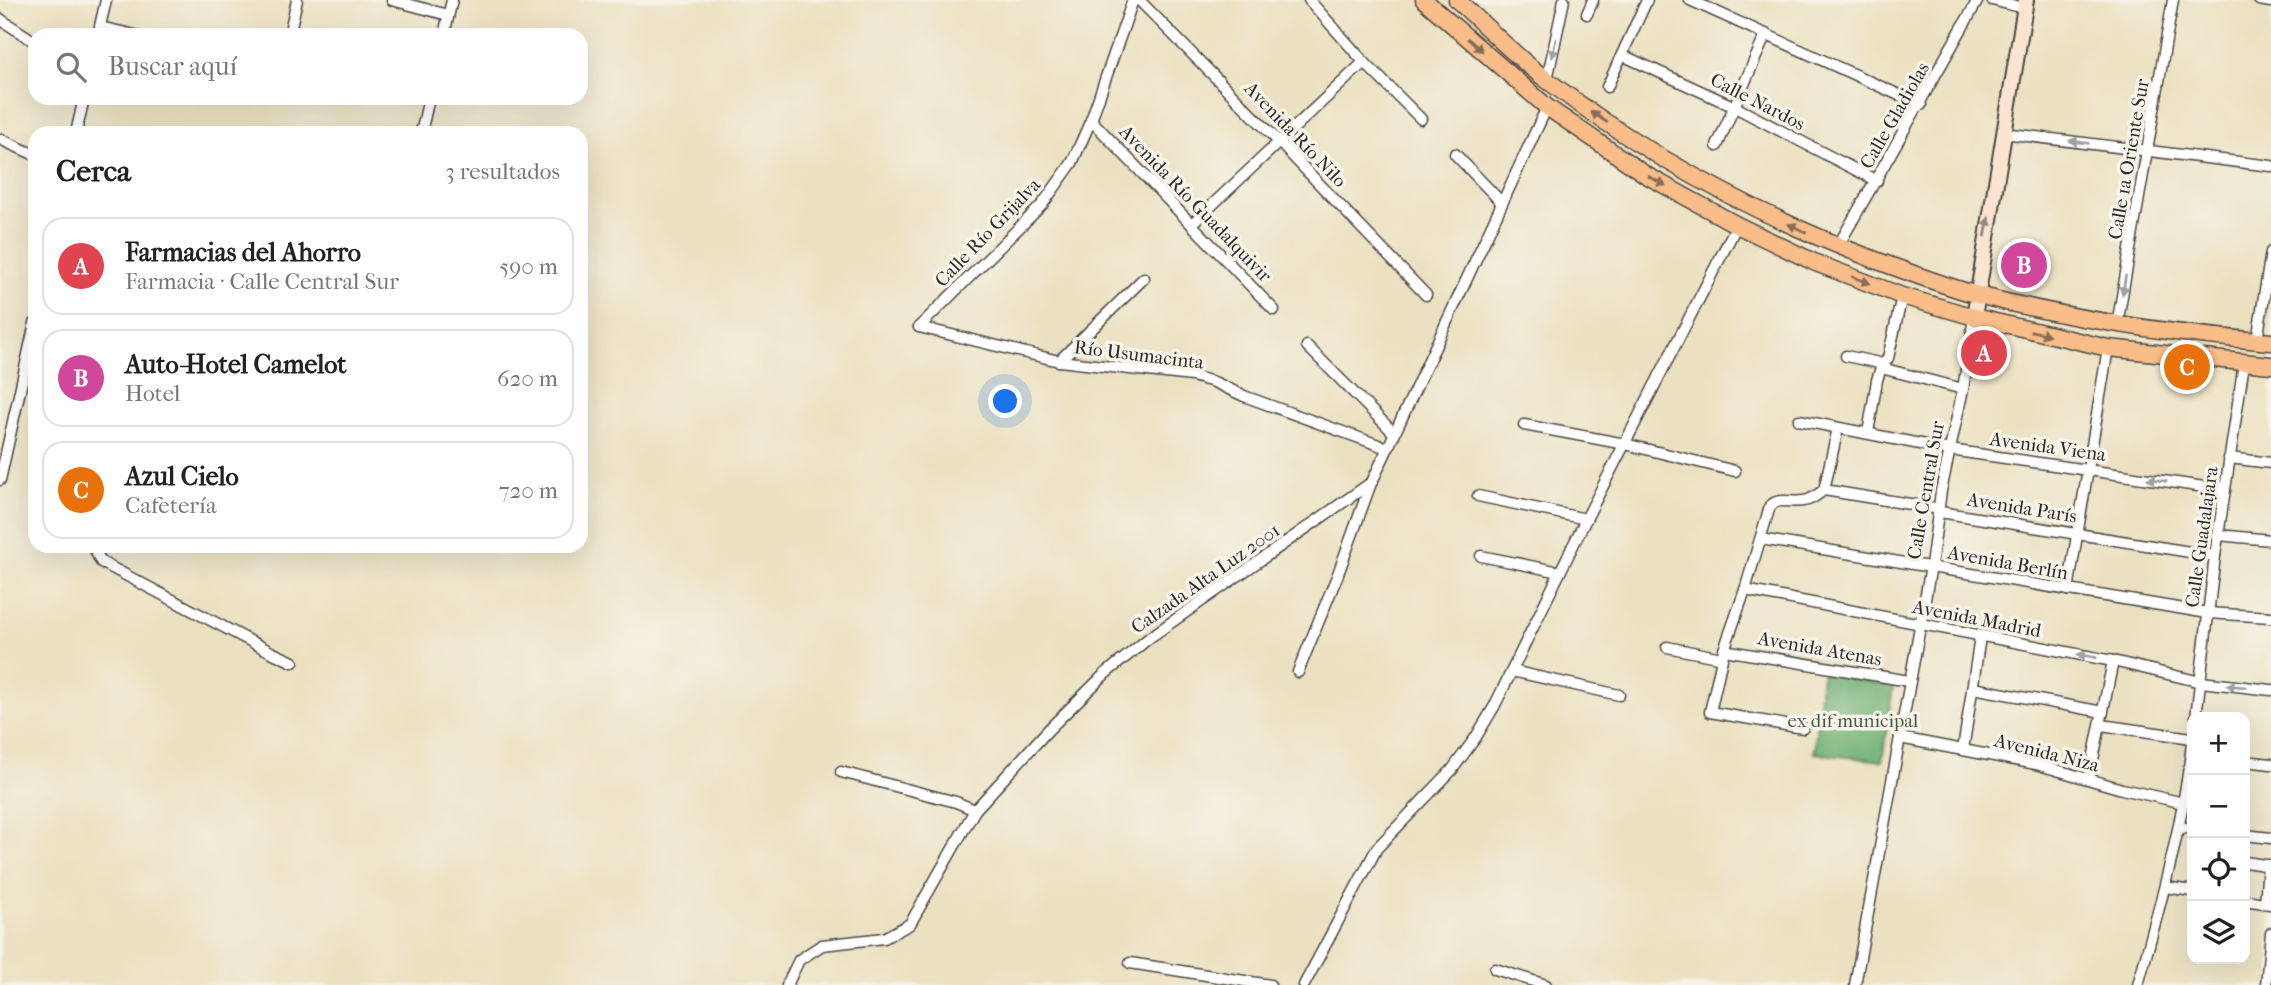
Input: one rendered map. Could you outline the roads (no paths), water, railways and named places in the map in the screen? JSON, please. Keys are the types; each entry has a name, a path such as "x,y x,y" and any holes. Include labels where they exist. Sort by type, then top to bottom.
{"main road":[{"path":"1424,0 1547,107 1646,175 1737,226 1816,263 1902,296 1974,317 2108,348 2271,365"},
{"path":"1457,0 1547,80 1648,149 1734,198 1838,246 1976,294 2118,325 2264,342"}],"street":[{"path":"100,28 106,0"},
{"path":"291,28 298,0"},
{"path":"392,0 448,15"},
{"path":"445,28 452,0"},
{"name":"Calle Río Grijalva","path":"919,327 1042,205 1072,163 1091,120 1133,0"},
{"name":"Avenida Río Nilo","path":"1139,0 1426,295"},
{"path":"1309,0 1364,62 1421,119"},
{"path":"1547,80 1564,0"},
{"path":"1587,14 1593,0"},
{"path":"1607,87 1647,0"},
{"path":"1689,0 1920,104"},
{"name":"Calle Gladiolas","path":"1838,246 1978,0"},
{"path":"1992,0 2025,4"},
{"name":"Calle 1a Oriente Sur","path":"2118,325 2173,0"},
{"path":"2259,0 2271,2"},
{"name":"Calle Central Sur","path":"1855,985 1963,389 1976,294 2025,4"},
{"path":"0,19 28,37"},
{"path":"1717,146 1766,33"},
{"name":"Calle Nardos","path":"1622,55 1735,107 1877,181"},
{"path":"1192,223 1364,62"},
{"path":"78,126 82,105"},
{"path":"422,126 425,105"},
{"name":"Calzada Alta Luz 2001","path":"787,985 799,960 822,945 884,938 910,924 975,810 1049,729 1105,674 1149,638 1371,482 1547,107"},
{"name":"Avenida Río Guadalquivir","path":"1091,120 1274,310"},
{"path":"2003,132 2271,166"},
{"path":"0,139 28,152"},
{"path":"1455,154 1503,203"},
{"path":"1304,985 1377,848 1452,770 1476,737 1737,226"},
{"path":"2264,342 2271,252"},
{"path":"1059,361 1144,278"},
{"path":"1868,433 1877,380 1888,358 1902,296"},
{"name":"Río Usumacinta","path":"919,327 1059,361 1192,376 1387,448"},
{"path":"1307,346 1393,432"},
{"path":"2068,590 2108,348"},
{"path":"0,480 28,354"},
{"path":"1846,356 1879,363 1881,368 1963,389"},
{"name":"Calle Guadalajara","path":"2197,712 2215,556 2244,363"},
{"name":"Avenida Viena","path":"1799,420 1950,450 2224,490"},
{"path":"1524,425 1625,444 1735,471"},
{"path":"1804,728 1710,712 1723,654 1761,539 1769,506 1776,501 1804,501 1814,498 1824,490 1838,428"},
{"path":"2229,458 2271,463"},
{"path":"1298,672 1338,574 1371,482"},
{"name":"Avenida París","path":"1824,490 1934,508 1940,512 2215,556"},
{"path":"1478,496 1586,519"},
{"path":"2218,535 2271,540"},
{"name":"Avenida Berlín","path":"1761,539 2208,613 2271,617"},
{"path":"96,553 101,562 293,662"},
{"path":"1481,556 1560,572"},
{"name":"Avenida Madrid","path":"1745,590 2113,661 2201,682 2271,690"},
{"path":"1963,750 1980,637"},
{"name":"Avenida Atenas","path":"1667,647 1909,681"},
{"path":"2089,779 2113,661"},
{"path":"1512,671 1619,695"},
{"path":"1973,688 2103,712"},
{"path":"2101,724 2187,739"},
{"name":"Avenida Niza","path":"1900,738 2036,764 2122,789 2184,803"},
{"path":"2250,762 2271,764"},
{"path":"841,772 956,802 975,810"},
{"path":"2138,985 2165,887 2189,775"},
{"path":"2179,827 2187,828"},
{"path":"2250,836 2271,838"},
{"path":"2250,863 2270,865 2268,904 2250,901"},
{"path":"2165,887 2187,890"},
{"path":"2268,981 2271,933"},
{"path":"1130,963 1270,985"},
{"path":"1495,969 1518,981 1546,985"}],"place":[{"name":"Auto-Hotel Camelot","path":"2024,265"},
{"name":"Farmacias del Ahorro","path":"1984,353"},
{"name":"Azul Cielo","path":"2187,367"}],"park label":[{"name":"ex dif municipal","path":"1853,720"}]}
